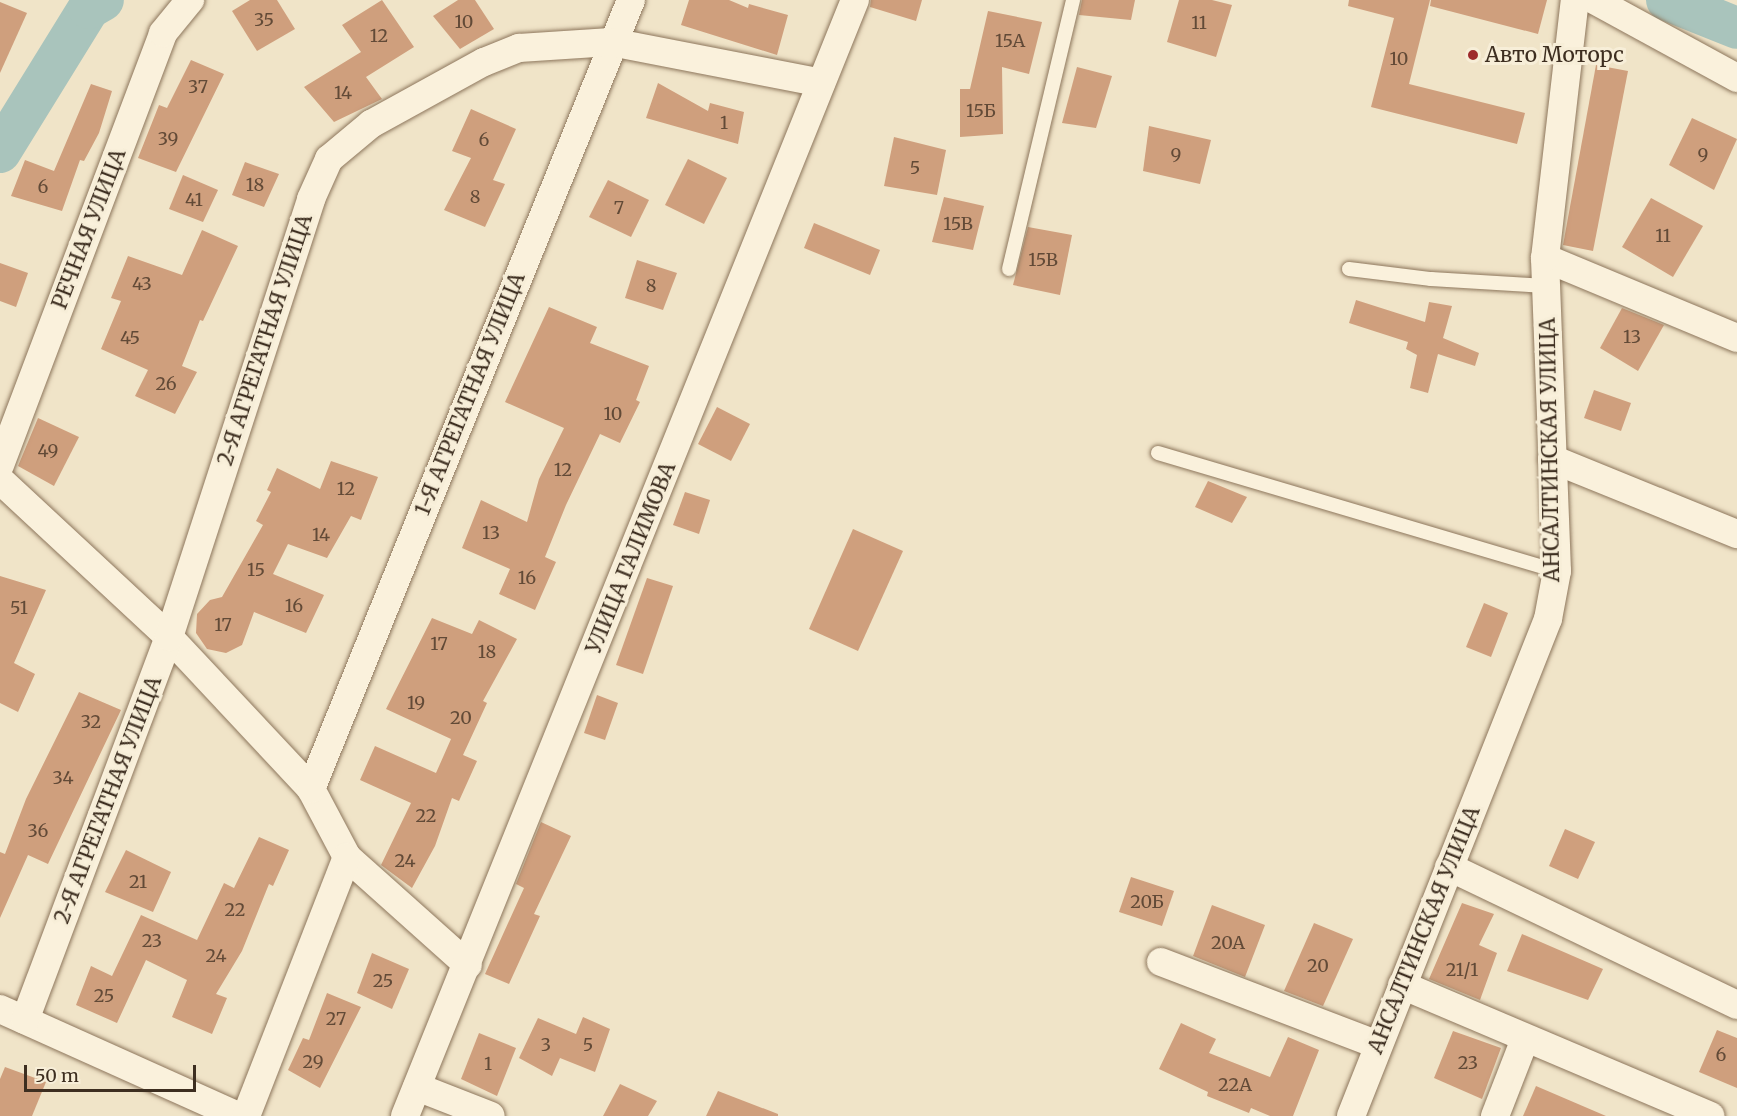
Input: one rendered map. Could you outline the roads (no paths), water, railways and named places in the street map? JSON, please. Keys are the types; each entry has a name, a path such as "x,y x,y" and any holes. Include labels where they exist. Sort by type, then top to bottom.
{"street":[{"name":"РЕЧНАЯ УЛИЦА","path":"0,465 163,33 190,0"},
{"name":"1-Я АГРЕГАТНАЯ УЛИЦА","path":"311,789 611,42 631,0"},
{"name":"УЛИЦА ГАЛИМОВА","path":"405,1116 468,965 855,0"},
{"name":"АНСАЛТИНСКАЯ УЛИЦА","path":"1351,1116 1548,619 1557,571 1546,272 1575,0"},
{"path":"1594,0 1737,78"},
{"name":"2-Я АГРЕГАТНАЯ УЛИЦА","path":"13,1015 169,637 311,199 329,159 371,124 484,62 519,48 611,42 822,83"},
{"path":"1546,272 1737,338"},
{"path":"1552,459 1737,534"},
{"path":"0,480 169,637 311,789 346,857 468,965"},
{"path":"246,1116 346,857"},
{"path":"1449,867 1737,1005"},
{"path":"1161,962 1378,1045"},
{"path":"1402,985 1708,1116"},
{"path":"13,1015 238,1116"},
{"path":"1495,1116 1525,1039"},
{"path":"417,1087 491,1116"}],"lane":[{"path":"1009,269 1073,0"},
{"path":"1349,269 1431,279 1546,272"},
{"path":"1158,453 1557,571"}],"waterway":[{"path":"0,152 89,8 103,0"},
{"path":"1667,0 1737,28"}],"place":[{"name":"Авто Моторс","path":"1473,55"}]}
